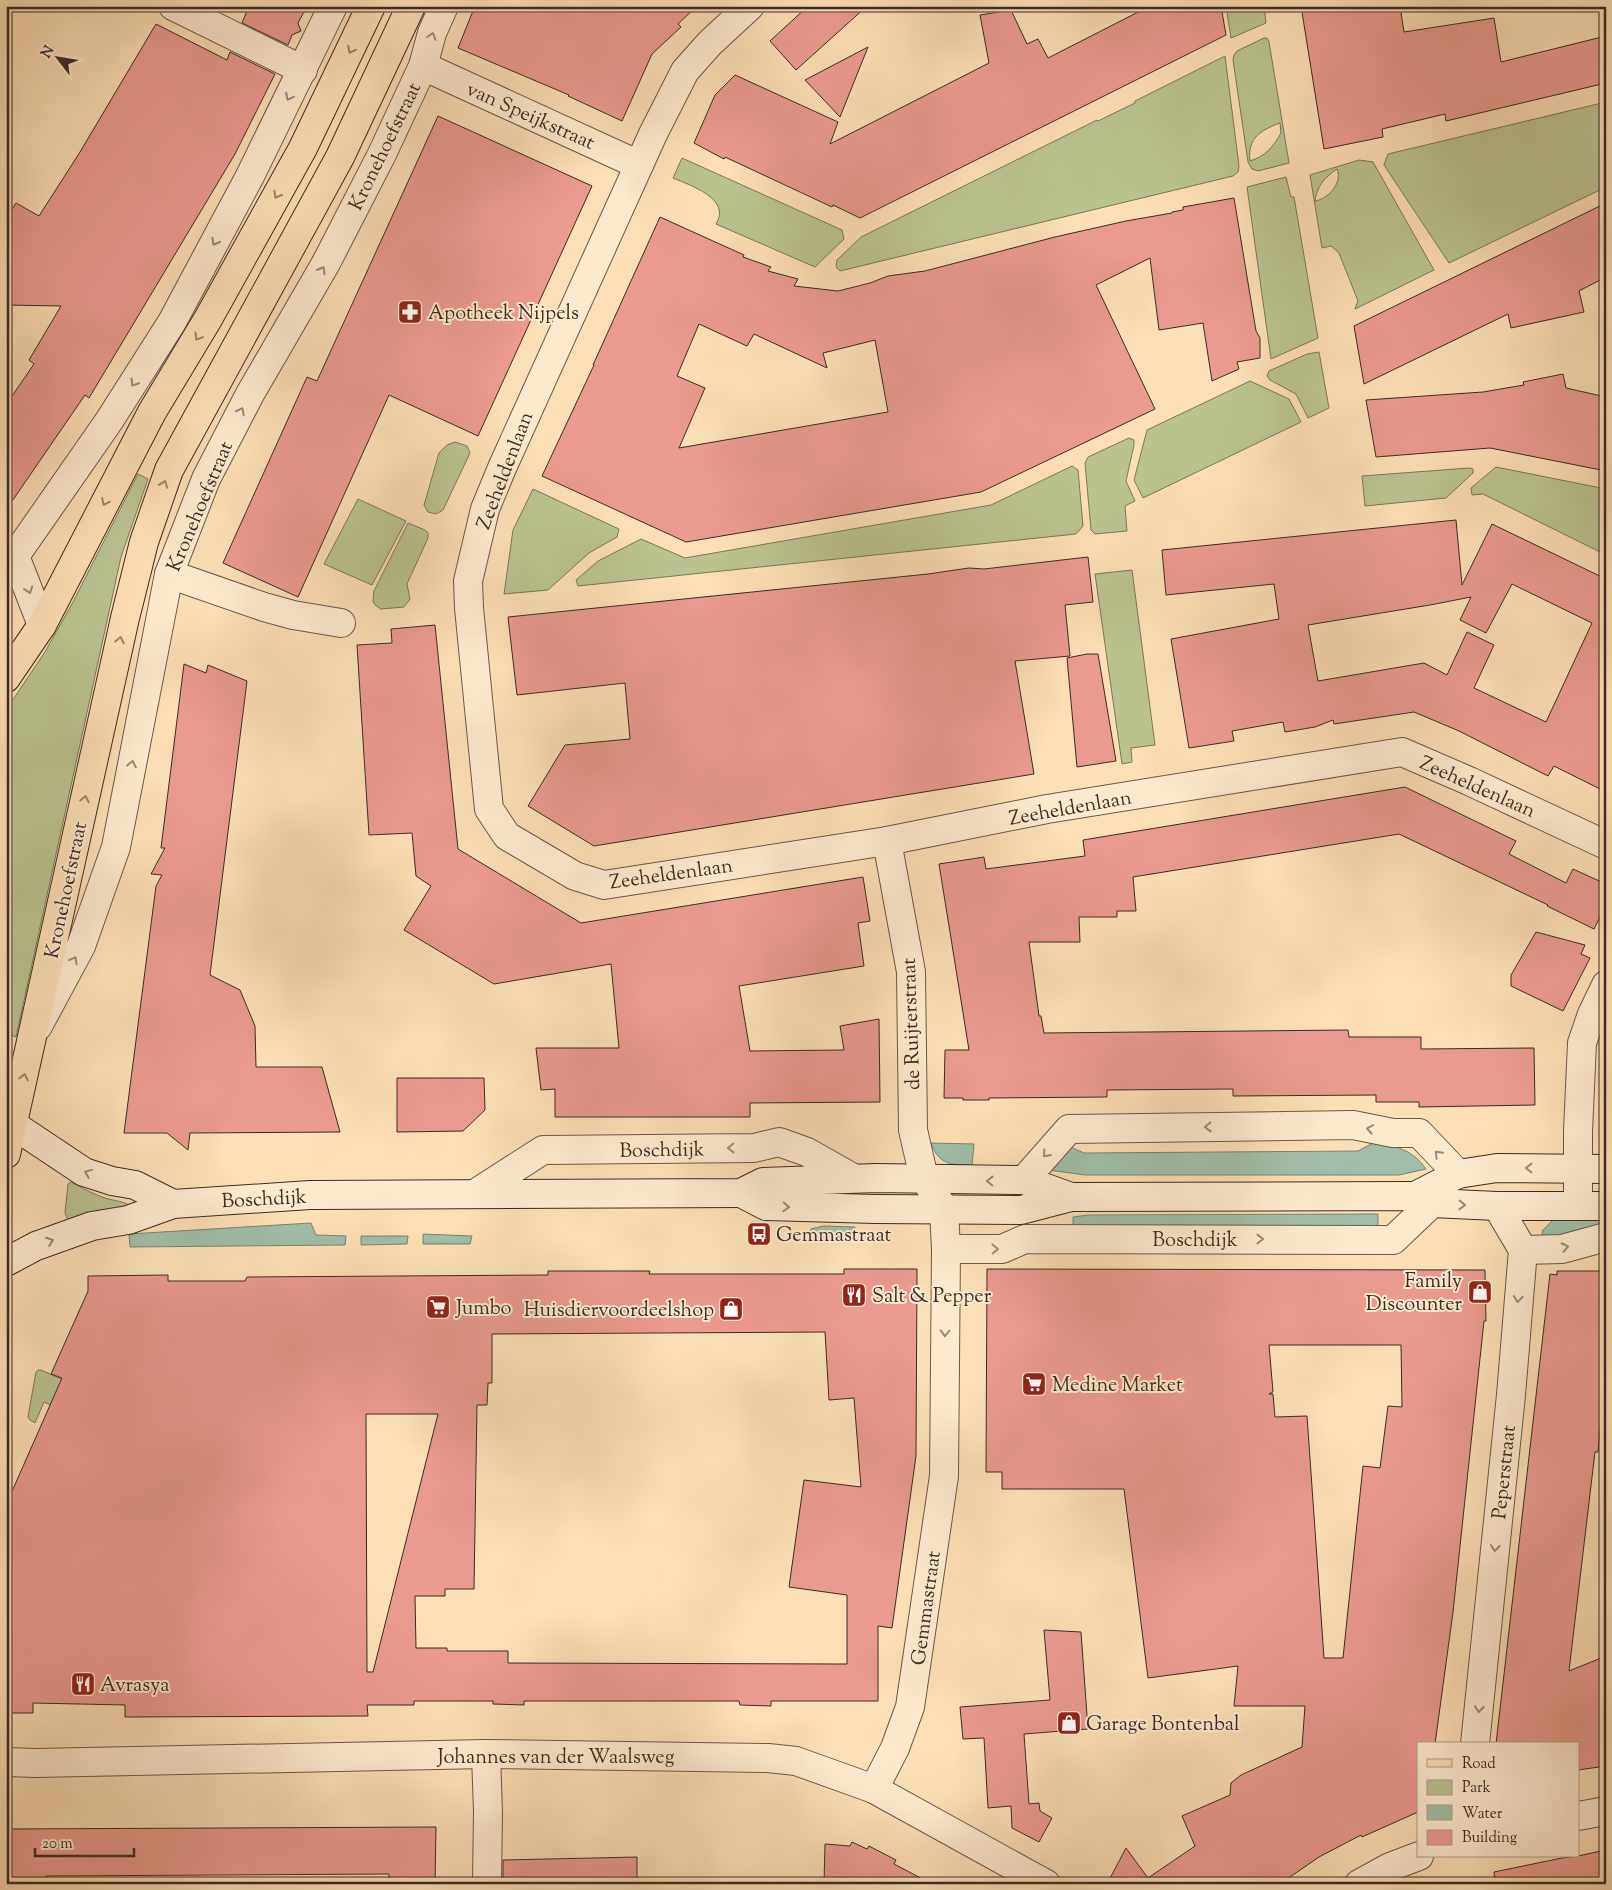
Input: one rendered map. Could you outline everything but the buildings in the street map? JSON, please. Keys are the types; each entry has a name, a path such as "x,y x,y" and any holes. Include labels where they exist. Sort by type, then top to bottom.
{"main road":[{"path":"6,678 42,624 152,412 208,319 303,148 372,6"},
{"name":"Kronehoefstraat","path":"6,1154 9,1122 34,1033 125,618 144,542 169,470 340,157 411,6"}],"street":[{"path":"174,6 303,70"},
{"path":"42,624 15,556 109,421 172,322 250,176 333,6"},
{"name":"Kronehoefstraat","path":"34,1033 81,946 116,847 169,574 206,479 250,394 326,263 382,154 423,66 432,33 444,6"},
{"name":"Zeeheldenlaan","path":"750,6 710,43 685,70 639,164 502,468 482,518 468,581 469,608 489,809 507,836 575,876 604,885 887,841 1047,809 1402,752 1469,781 1606,846"},
{"name":"van Speijkstraat","path":"423,66 639,164"},
{"path":"169,574 264,607 293,615 341,623"},
{"name":"de Ruijterstraat","path":"887,841 911,972 913,1130 924,1178 944,1209"},
{"path":"1578,1206 1582,1043 1592,1014 1606,985"},
{"path":"9,1122 84,1172 112,1182 135,1185 173,1204"},
{"path":"1024,1180 1069,1128 1353,1125 1393,1133 1419,1134 1458,1174"},
{"name":"Boschdijk","path":"476,1193 543,1150 754,1148 779,1142 807,1152 853,1178"},
{"name":"Boschdijk","path":"946,1249 1002,1249 1025,1239 1393,1240 1424,1200 1458,1174 1497,1168 1606,1169"},
{"name":"Boschdijk","path":"6,1262 36,1246 92,1226 128,1220 173,1204 310,1195 740,1193 763,1182 853,1178 924,1178 1024,1180 1071,1197"},
{"name":"Boschdijk","path":"740,1193 766,1206 944,1209 1021,1210 1071,1197 1424,1200 1497,1206 1606,1206"},
{"path":"1497,1206 1523,1250 1562,1249 1606,1236"},
{"name":"Gemmastraat","path":"874,1789 895,1748 910,1707 944,1476 946,1249 944,1209"},
{"name":"Peperstraat","path":"1475,1742 1511,1395 1523,1250"},
{"path":"486,1754 488,1812 487,1884"},
{"name":"Johannes van der Waalsweg","path":"6,1762 486,1754 768,1758 796,1761 874,1789 1046,1884"},
{"name":"Johannes van der Waalsweg","path":"6,1779 36,1763"},
{"path":"1580,1816 1606,1811"},
{"path":"1359,1884 1390,1867 1417,1857"}],"green space":[{"path":"1226,6 1264,6 1266,23 1231,38"},
{"path":"1264,38 1267,38 1269,42 1289,163 1258,171 1252,169 1248,162 1233,60 1237,51","holes":["1280,123 1281,133 1268,150 1250,161 1251,146 1261,132"]},
{"path":"1225,56 1239,166 1238,172 1233,176 840,271 836,267 837,260 861,237 1135,103 1135,101"},
{"path":"1606,102 1606,187 1449,263 1384,165 1388,154"},
{"path":"682,158 842,230 844,239 815,267 716,224 719,215 718,207 714,200 698,189 673,178"},
{"path":"1359,160 1373,162 1434,270 1355,309 1358,301 1339,253 1331,246 1322,248 1310,175","holes":["1337,169 1338,180 1333,190 1325,197 1315,201 1320,186 1325,179"]},
{"path":"1286,177 1291,197 1294,197 1318,338 1271,359 1247,187"},
{"path":"1319,352 1329,408 1308,418 1296,394 1270,380 1267,376 1269,371 1307,354"},
{"path":"1250,381 1289,399 1301,422 1143,498 1134,480 1147,430"},
{"path":"1129,438 1134,440 1134,445 1126,481 1135,501 1125,506 1127,531 1095,534 1091,530 1085,463 1088,457"},
{"path":"455,442 467,446 470,453 443,510 436,514 428,512 424,505 439,453 447,445"},
{"path":"1072,466 1078,470 1083,526 1076,534 578,586 576,580 598,561 641,539 685,558 991,505"},
{"path":"1496,467 1606,489 1606,555 1483,494 1472,495 1471,488"},
{"path":"1473,469 1473,473 1446,498 1365,506 1362,476"},
{"path":"138,474 148,479 121,557 16,1037 6,1033 6,710 45,652 73,602"},
{"path":"533,489 619,529 617,537 589,553 548,590 504,594 513,530"},
{"path":"358,499 406,521 372,585 324,564"},
{"path":"408,523 428,533 428,538 407,584 410,599 404,607 381,609 373,601 374,591"},
{"path":"1132,570 1155,745 1131,748 1132,762 1122,764 1095,574"},
{"path":"71,1182 96,1195 123,1202 132,1207 69,1223 65,1213 68,1184"},
{"path":"38,1370 70,1383 58,1408 44,1402 35,1423 28,1417 36,1372"}],"water":[{"path":"931,1143 974,1144 972,1165 952,1164 942,1160"},
{"path":"1373,1143 1403,1150 1415,1157 1426,1169 1399,1175 1085,1175 1048,1170 1068,1146 1084,1153 1358,1151"},
{"path":"1378,1214 1378,1227 1073,1227 1073,1217 1088,1215"},
{"path":"1553,1220 1606,1220 1606,1228 1555,1238 1542,1234 1543,1230"},
{"path":"311,1223 316,1235 346,1236 345,1245 130,1247 129,1234"},
{"path":"823,1226 855,1227 856,1235 850,1238 808,1238 811,1229"},
{"path":"423,1234 472,1236 470,1244 423,1244"},
{"path":"361,1236 408,1236 407,1244 361,1245"}],"place":[{"name":"Apotheek Nijpels","path":"410,312"},
{"name":"Gemmastraat","path":"759,1234"},
{"name":"Family Discounter","path":"1480,1292"},
{"name":"Salt & Pepper","path":"854,1295"},
{"name":"Jumbo","path":"438,1307"},
{"name":"Huisdiervoordeelshop","path":"731,1309"},
{"name":"Medine Market","path":"1034,1384"},
{"name":"Avrasya","path":"83,1684"},
{"name":"Garage Bontenbal","path":"1069,1723"}]}
